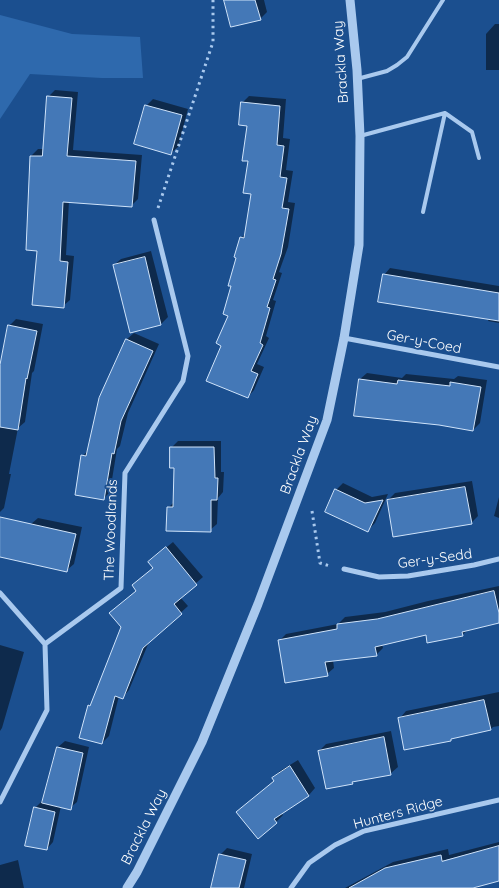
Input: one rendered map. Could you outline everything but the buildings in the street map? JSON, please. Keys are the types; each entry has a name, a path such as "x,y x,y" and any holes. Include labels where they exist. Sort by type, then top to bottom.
{"street":[{"name":"Brackla Way","path":"127,888 137,872 202,742 254,613 327,420 344,338 359,245 360,136 350,0"},
{"name":"The Woodlands","path":"45,644 121,588 125,473 183,380 188,356 154,220"},
{"name":"Ger-y-Coed","path":"344,338 499,367"},
{"name":"Ger-y-Sedd","path":"345,569 379,576 408,576 499,559"},
{"path":"0,593 45,644 47,710 0,802"},
{"name":"Hunters Ridge","path":"291,888 309,863 335,845 364,831 499,800"}],"lane":[{"path":"357,79 387,72 407,57 443,0"},
{"path":"360,136 445,113"},
{"path":"445,113 472,132 479,158"},
{"path":"423,212 445,113"}],"path":[{"path":"154,220 213,42 213,0"},
{"path":"310,505 320,564 345,569"}],"shaded area":[{"path":"0,15 72,34 140,37 143,78 30,74 0,119"}]}
